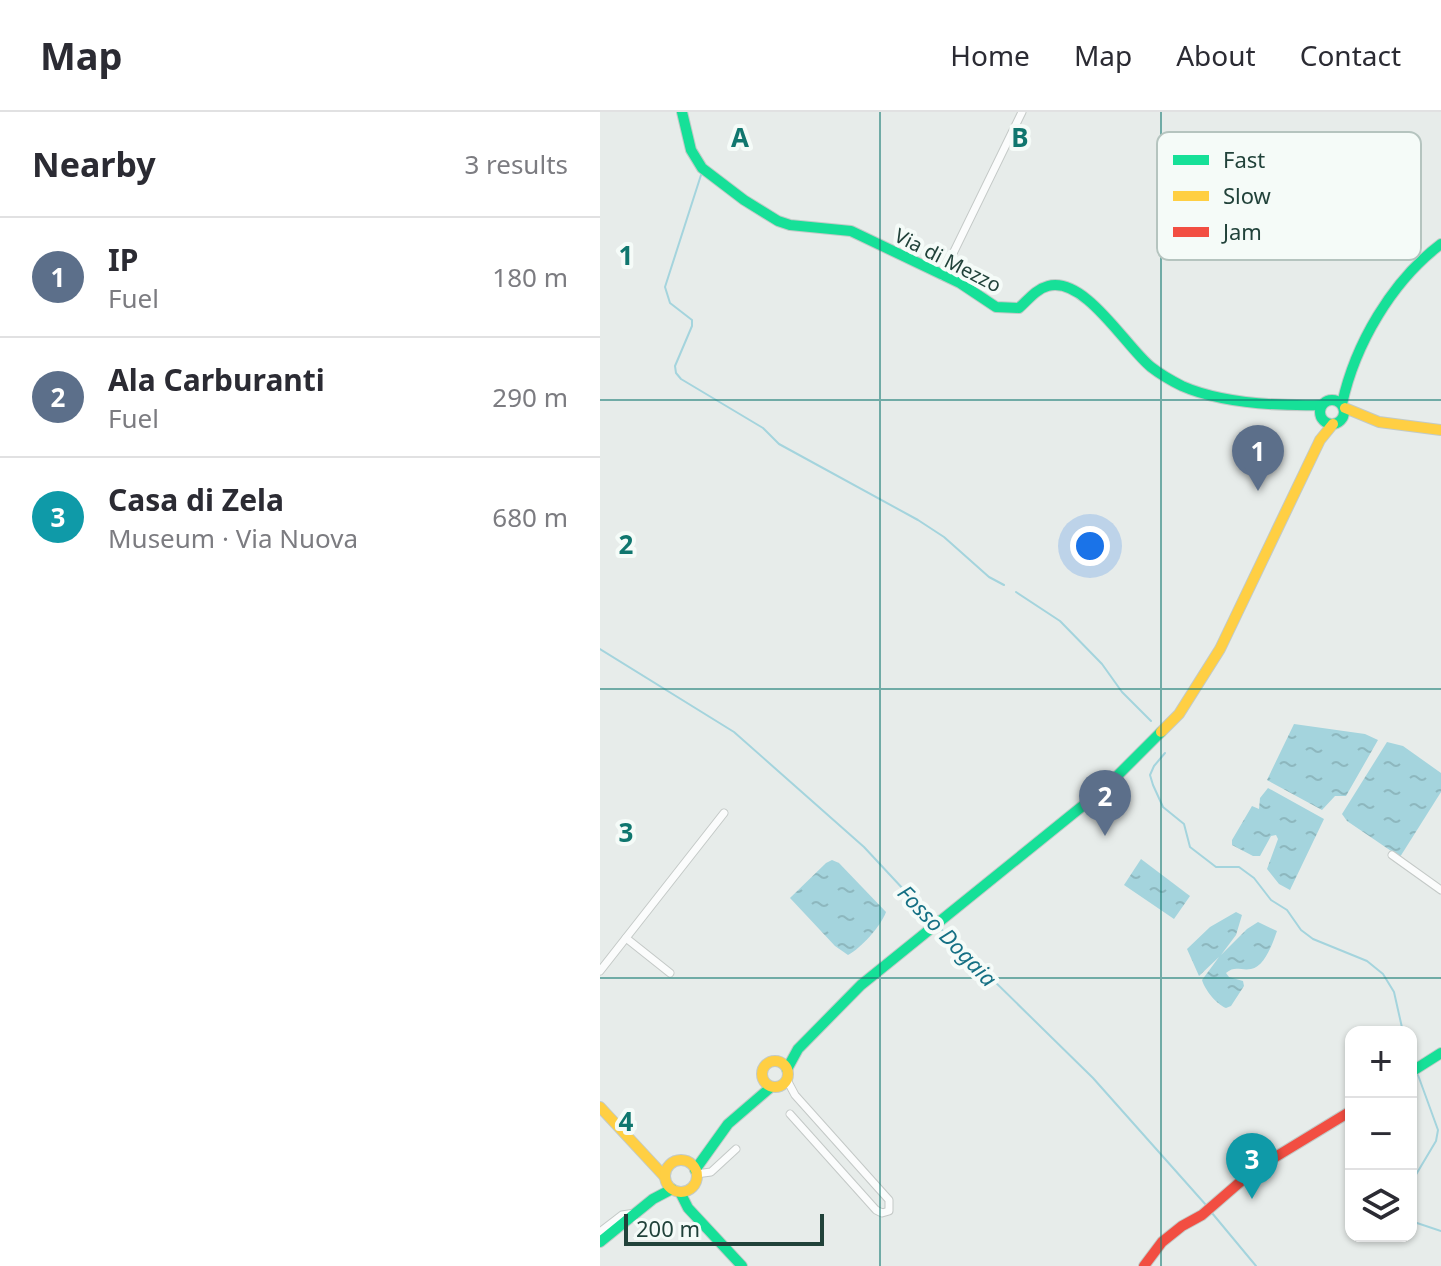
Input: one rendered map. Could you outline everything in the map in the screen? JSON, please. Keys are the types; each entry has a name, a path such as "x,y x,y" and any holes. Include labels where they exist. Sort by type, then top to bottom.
{"main road":[{"name":"Via di Mezzo","path":"682,112 691,150 702,168 758,210 790,225 851,231 960,283 996,307 1019,308 1045,287 1054,285 1073,290 1098,310 1151,366 1184,387 1211,395 1308,406 1332,412"},
{"path":"753,1100 766,1065 798,1049 861,985 1106,787 1179,714 1220,649 1384,303 1405,274 1441,244"},
{"path":"1332,412 1404,427 1441,430"},
{"path":"600,1242 653,1199 674,1186 695,1182 693,1169 706,1152 753,1100 781,1081 798,1049"},
{"path":"1417,1068 1441,1053"},
{"path":"777,1062 781,1081"},
{"path":"762,1078 781,1081"},
{"path":"600,1107 674,1186 688,1208 742,1266"},
{"path":"1144,1266 1162,1242 1215,1205 1254,1170 1345,1115"},
{"path":"648,1161 671,1164 679,1161 693,1169"},
{"path":"671,1164 674,1186"}],"street":[{"path":"942,276 1022,112"},
{"path":"600,971 724,813"},
{"path":"1392,855 1439,885"},
{"path":"626,938 670,973"},
{"path":"781,1081 889,1200 889,1211 882,1213 876,1210 790,1114"},
{"path":"824,1154 837,1142"},
{"path":"693,1169 713,1170 736,1149"},
{"path":"600,1220 604,1229 622,1215 635,1213"}],"water":[{"path":"1294,724 1365,734 1378,740 1346,796 1335,796 1322,810 1267,780"},
{"path":"1387,742 1403,746 1441,773 1441,792 1400,857 1347,821 1342,814"},
{"path":"1268,788 1324,819 1290,890 1279,884 1267,869 1278,839 1276,835 1271,836 1260,856 1253,856 1232,845 1252,806 1259,809 1260,798"},
{"path":"1141,859 1190,896 1174,919 1124,885"},
{"path":"832,860 839,863 886,912 870,936 848,955 835,946 790,898"},
{"path":"1236,912 1242,915 1236,935 1221,955 1258,922 1277,931 1260,964 1251,969 1235,969 1226,973 1243,981 1244,986 1231,1006 1226,1008 1211,996 1202,980 1219,957 1199,976 1187,949 1210,927"}],"waterway":[{"path":"701,175 665,287 670,303 692,320 675,366 676,373 763,428 779,444 918,520 944,537 989,577 1004,585"},
{"path":"1016,592 1060,621 1151,721"},
{"name":"Fosso Dogaia","path":"600,649 734,732 864,847 932,920"},
{"path":"1165,753 1150,775 1163,807 1184,824 1190,847 1216,867 1239,867 1254,878 1271,900 1287,910 1301,930 1313,939 1367,961 1383,974 1394,992 1402,1026"},
{"name":"Fosso Dogaia","path":"939,927 1093,1078 1206,1205"},
{"path":"1417,1173 1436,1141 1438,1130 1418,1075"},
{"name":"Fosso Dogaia","path":"1212,1213 1256,1266"},
{"path":"1417,1223 1441,1231"}],"traffic: fast":[{"path":"682,112 691,150 702,168 778,221 851,231 960,283 996,307 1019,308 1044,287 1062,286 1090,302 1151,367 1182,386 1233,400 1322,405"},
{"path":"1342,404 1356,359 1378,315 1407,276 1441,244"},
{"path":"1332,400 1341,403 1344,412 1341,421 1332,424 1323,421 1320,412 1323,403 1332,400"},
{"path":"787,1069 798,1049 861,985 1106,787 1161,732"},
{"path":"1417,1068 1441,1053"},
{"path":"695,1170 728,1124 771,1087"},
{"path":"600,1242 653,1199 672,1189"},
{"path":"680,1192 688,1208 742,1266"}],"traffic: slow":[{"path":"1345,408 1379,422 1441,430"},
{"path":"1161,732 1179,714 1220,649 1320,440 1333,424"},
{"path":"775,1061 784,1065 788,1074 784,1083 775,1087 766,1083 762,1074 766,1065 775,1061"},
{"path":"600,1107 665,1177"},
{"path":"681,1160 692,1165 697,1176 692,1187 681,1192 670,1187 665,1176 670,1165 681,1160"}],"traffic: jam":[{"path":"1144,1266 1162,1242 1202,1215 1254,1170 1345,1115"}],"place":[{"name":"IP","path":"1258,491"},
{"name":"Ala Carburanti","path":"1105,836"},
{"name":"Casa di Zela","path":"1252,1199"}]}
